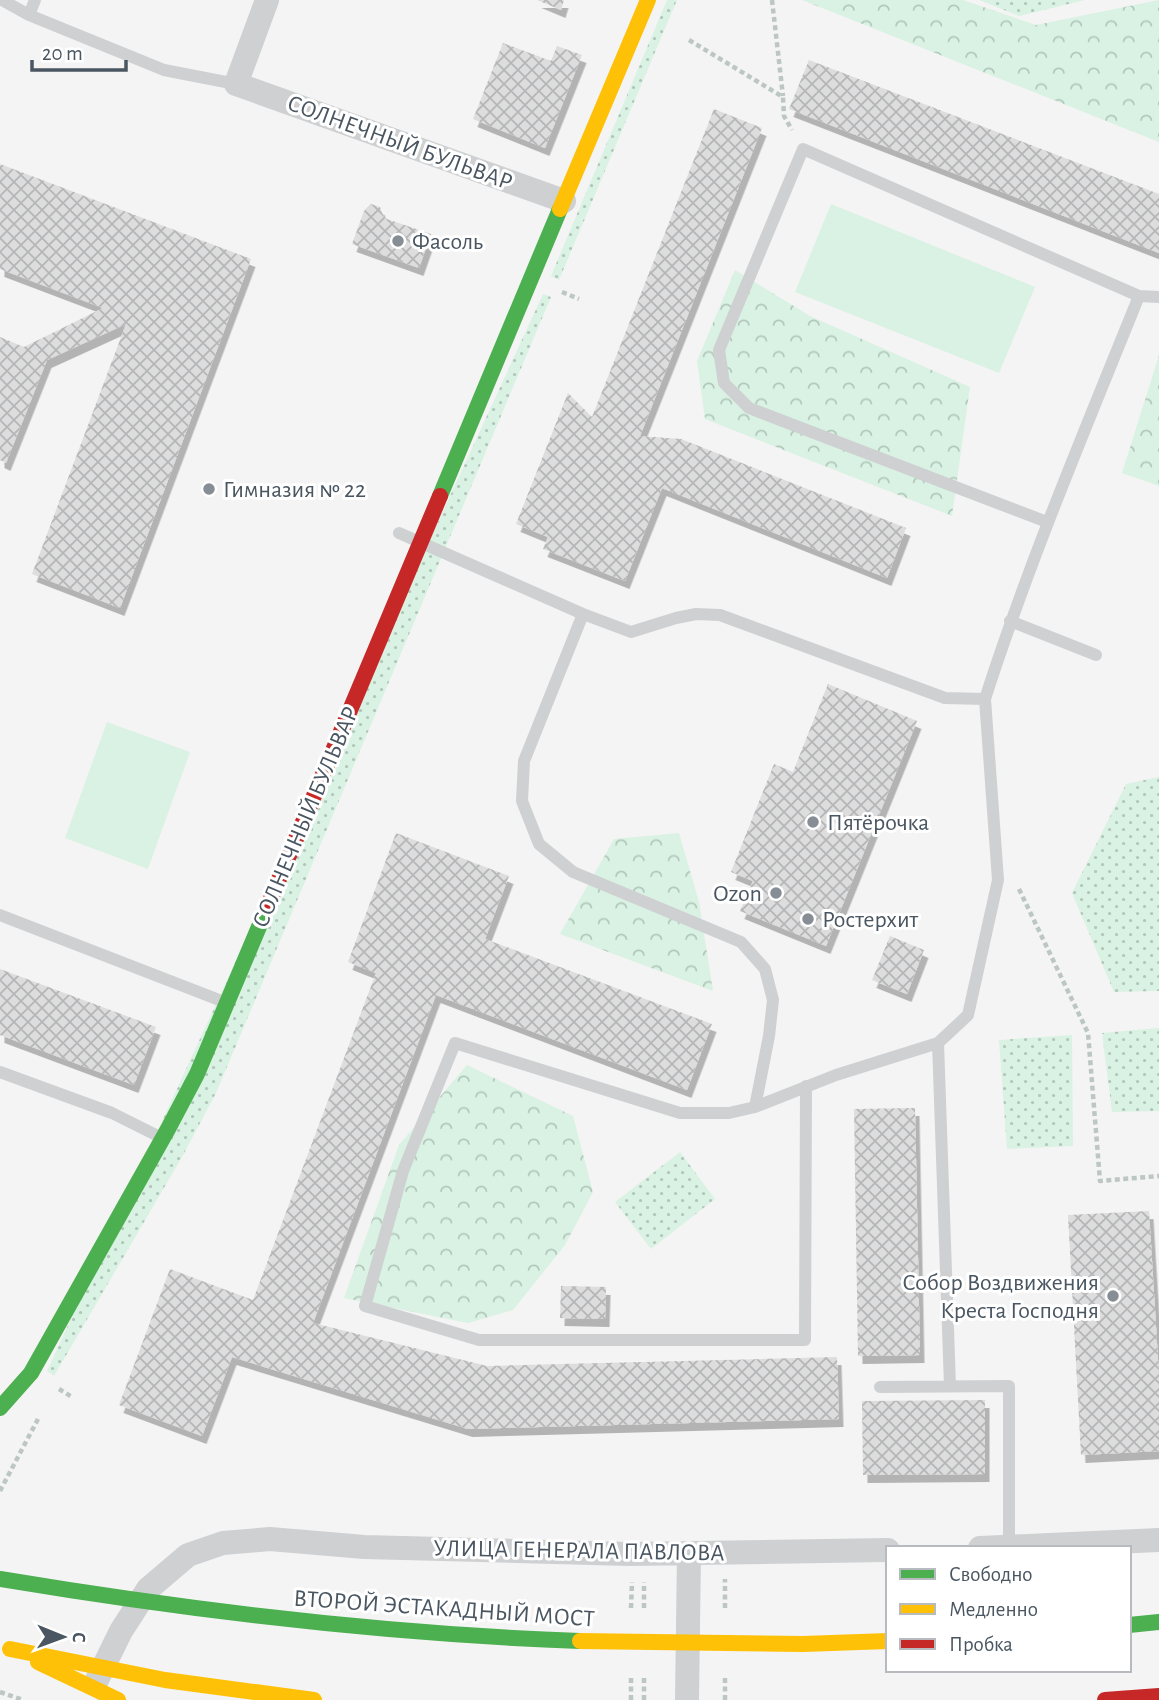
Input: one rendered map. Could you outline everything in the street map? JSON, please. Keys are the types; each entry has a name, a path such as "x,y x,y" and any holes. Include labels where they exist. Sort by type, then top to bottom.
{"street":[{"path":"236,83 267,0"},
{"name":"СОЛНЕЧНЫЙ БУЛЬВАР","path":"0,1408 31,1373 197,1074 648,0"},
{"name":"СОЛНЕЧНЫЙ БУЛЬВАР","path":"236,83 564,201"},
{"name":"УЛИЦА ГЕНЕРАЛА ПАВЛОВА","path":"88,1700 121,1631 148,1589 188,1555 223,1543 270,1539 364,1547 629,1554 886,1550"},
{"path":"1009,1546 1159,1540"},
{"path":"687,1700 689,1553"},
{"name":"ВТОРОЙ ЭСТАКАДНЫЙ МОСТ","path":"0,1579 173,1606 405,1631 623,1643 886,1642"},
{"path":"1131,1625 1159,1622"},
{"path":"5,1648 118,1700"},
{"path":"5,1648 165,1680 314,1700"},
{"path":"1105,1700 1159,1696"}],"lane":[{"path":"2,0 29,15 164,70 236,83"},
{"path":"29,15 35,0"},
{"path":"1047,522 749,408 724,383 719,350 803,149 1139,296 1159,297"},
{"path":"806,1086 805,1340 479,1340 365,1306 402,1171 455,1043 680,1113 729,1113 755,1107 806,1086 938,1042 968,1015 998,880 985,699 1010,621 1047,522 1139,296"},
{"path":"399,533 583,614 631,632 696,614 720,615 945,698 985,699"},
{"path":"583,614 524,761 522,801 539,844 573,872 741,942 765,970 773,1000 755,1107"},
{"path":"1010,621 1096,654"},
{"path":"0,915 227,1003"},
{"path":"938,1042 950,1386"},
{"path":"0,1072 112,1113 163,1138"},
{"path":"880,1387 1009,1386 1009,1546"}],"path":[{"path":"772,0 784,116 803,149"},
{"path":"689,40 783,97"},
{"path":"1018,886 1088,1034 1100,1181 1159,1176"},
{"path":"0,1491 35,1423"},
{"path":"689,1578 725,1578"},
{"path":"0,1692 23,1700"}],"green space":[{"path":"667,0 677,0 559,280 551,276"},
{"path":"802,0 963,0 1036,25 1159,0 1159,142"},
{"path":"979,0 1085,0 1019,16"},
{"path":"831,204 1035,287 999,373 795,292"},
{"path":"735,270 810,316 970,387 952,516 705,419 697,361"},
{"path":"543,294 551,297 216,1093 182,1157 54,1376 47,1371"},
{"path":"1159,355 1159,486 1122,473"},
{"path":"107,722 190,752 148,869 65,838"},
{"path":"1159,777 1159,991 1114,992 1072,893 1126,784"},
{"path":"679,833 699,902 713,991 560,934 614,839"},
{"path":"1159,1028 1159,1111 1112,1112 1102,1033"},
{"path":"1072,1035 1073,1146 1007,1149 999,1040"},
{"path":"467,1065 573,1116 593,1192 565,1245 513,1310 468,1323 344,1298 399,1145"},
{"path":"680,1152 715,1199 651,1249 615,1202"}],"building":[{"path":"537,0 564,0 561,10"},
{"path":"503,43 551,61 557,46 582,55 545,148 473,119"},
{"path":"809,60 1159,194 1159,253 789,109"},
{"path":"714,109 762,128 640,436 681,439 906,528 887,578 662,488 625,581 543,549 548,537 516,524 568,393 592,417"},
{"name":"Гимназия № 22","path":"0,164 251,259 120,608 32,574 126,324 47,360 6,463 0,460 0,337 24,347 103,308 0,269"},
{"path":"371,204 380,207 384,218 431,234 419,268 352,244 364,211"},
{"name":"Пятёрочка","path":"828,684 917,721 826,946 740,911 753,881 731,872 774,764 793,772"},
{"path":"396,833 509,876 485,939 712,1024 687,1090 436,995 313,1323 487,1366 837,1357 839,1419 468,1429 232,1357 202,1436 119,1405 170,1269 253,1300 376,973 348,962"},
{"path":"890,936 924,950 907,994 872,980"},
{"path":"0,969 156,1027 134,1085 0,1035"},
{"path":"915,1108 920,1355 858,1356 854,1109"},
{"name":"Собор Воздвижения Креста Господня","path":"1149,1211 1159,1376 1159,1451 1081,1455 1068,1215"},
{"path":"561,1286 606,1287 605,1319 560,1318"},
{"path":"985,1400 985,1474 863,1475 862,1401"}],"traffic: fast":[{"path":"440,496 560,209"},
{"path":"0,1408 31,1373 168,1129 197,1074 269,903"},
{"path":"0,1579 216,1611 361,1627 580,1641"},
{"path":"1131,1625 1159,1622"}],"traffic: slow":[{"path":"560,209 648,0"},
{"path":"580,1641 803,1644 886,1641"},
{"path":"10,1649 165,1680 314,1700"},
{"path":"38,1662 118,1700"}],"traffic: jam":[{"path":"269,903 440,496"},
{"path":"1105,1700 1159,1696"}],"place":[{"name":"Фасоль","path":"398,241"},
{"name":"Гимназия № 22","path":"209,489"},
{"name":"Пятёрочка","path":"813,822"},
{"name":"Ozon","path":"776,893"},
{"name":"Ростерхит","path":"808,919"},
{"name":"Собор Воздвижения Креста Господня","path":"1113,1296"}]}
